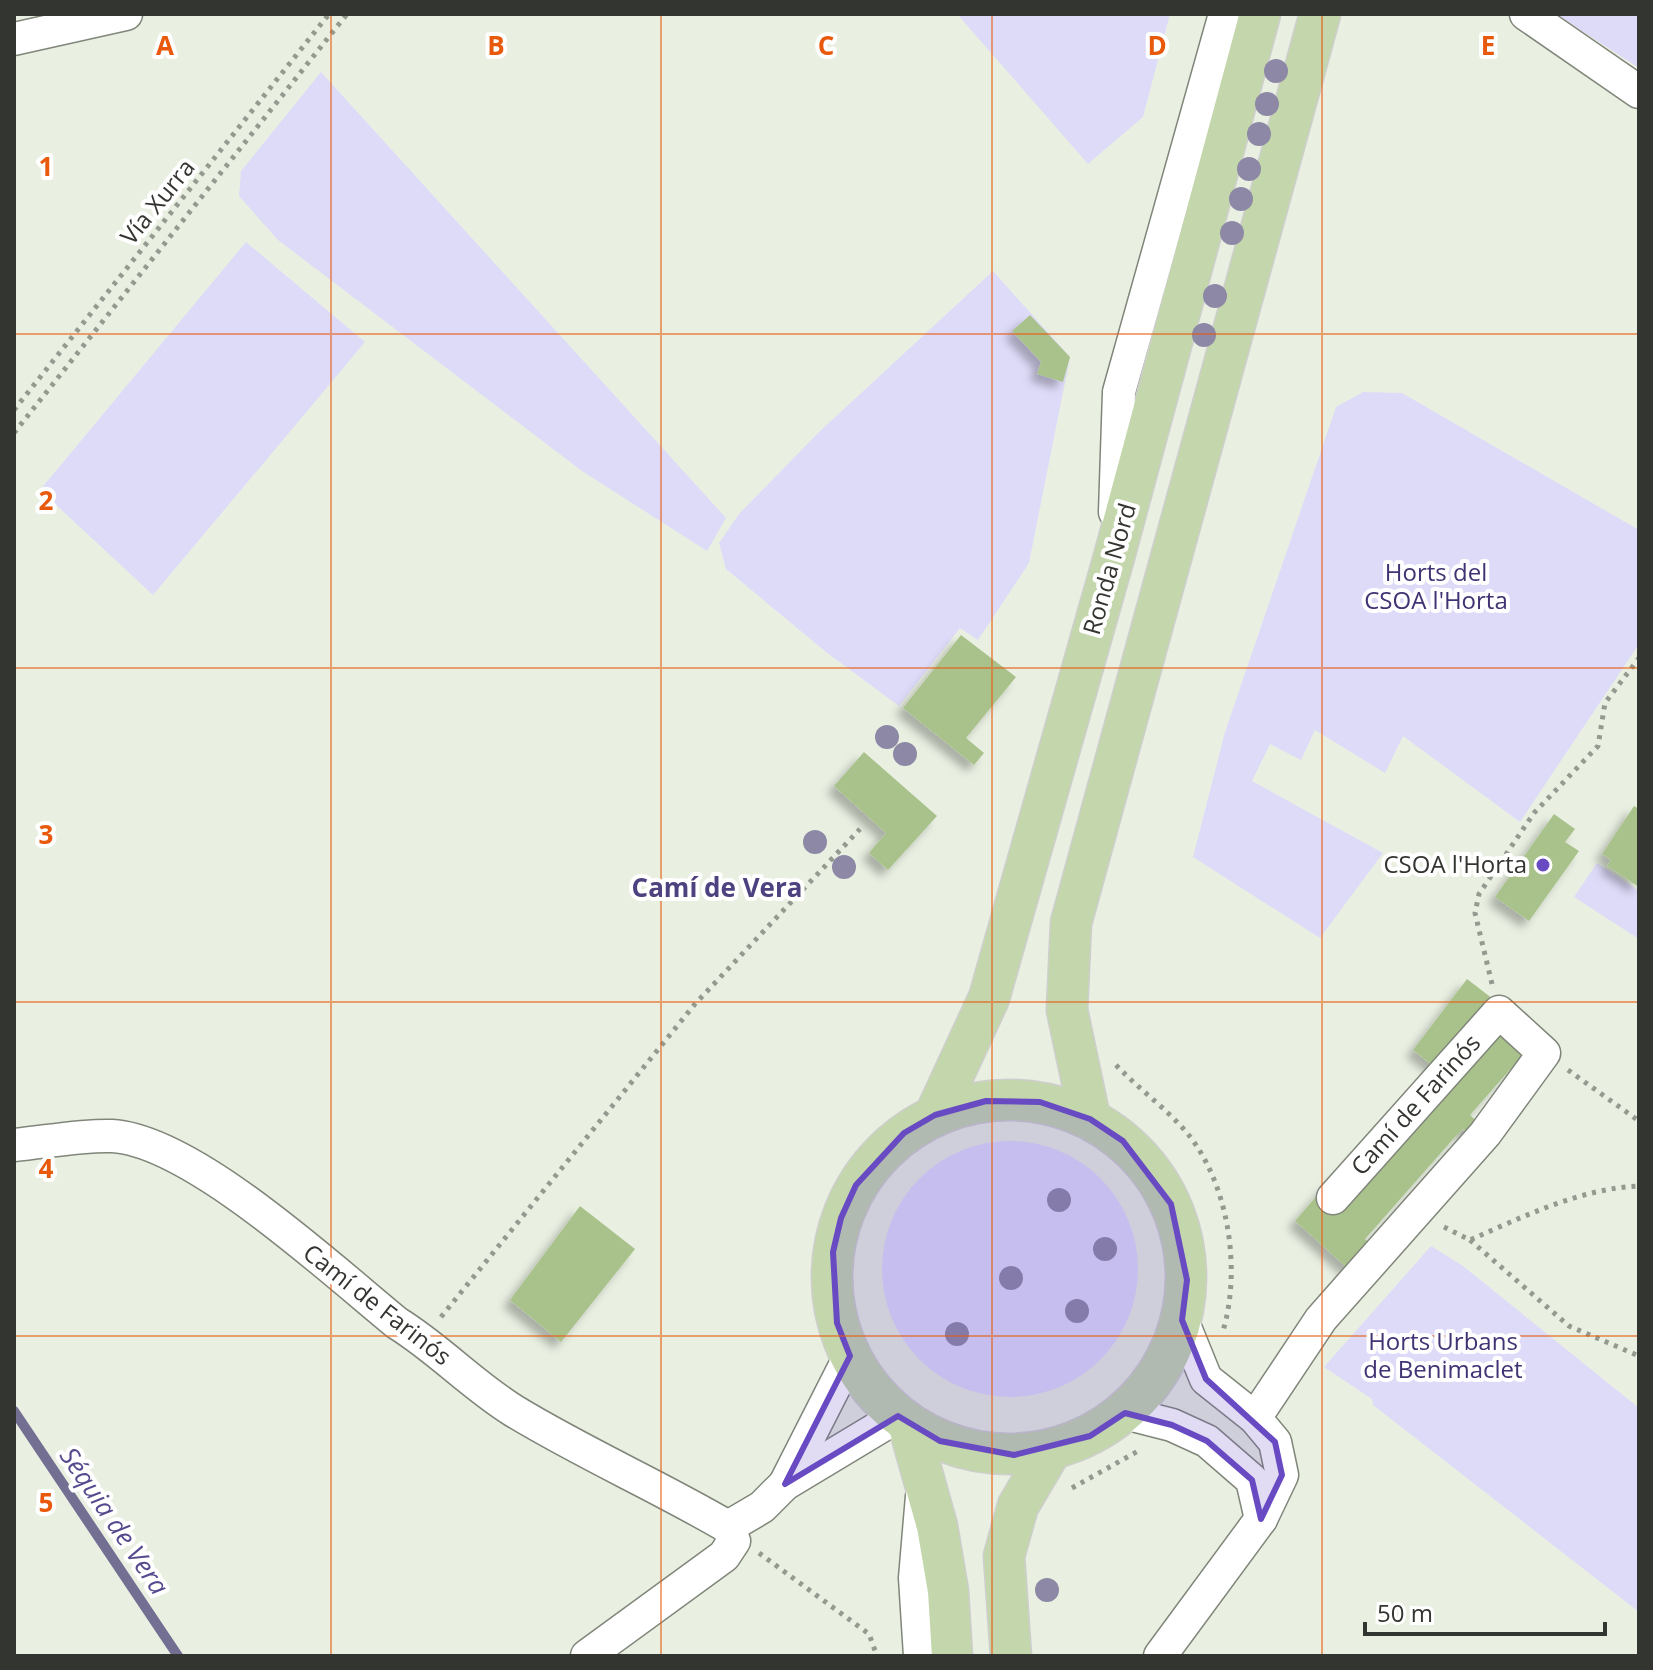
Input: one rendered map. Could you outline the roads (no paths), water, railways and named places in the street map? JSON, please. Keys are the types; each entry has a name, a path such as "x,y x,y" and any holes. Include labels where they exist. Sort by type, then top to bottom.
{"main road":[{"name":"Ronda Nord","path":"935,1115 989,998 1114,557 1260,14"},
{"path":"1090,1119 1067,1010 1071,923 1320,14"},
{"path":"986,1101 1029,1102 1090,1119 1123,1141 1151,1170 1171,1204 1185,1254 1187,1280 1182,1320 1161,1371 1125,1413 1090,1436 1051,1450 1014,1455 976,1451 940,1441 903,1419 871,1389 850,1356 837,1323 831,1288 833,1252 841,1218 856,1185 878,1157 904,1133 935,1115 986,1101"},
{"path":"903,1419 940,1539 952,1656"},
{"path":"1011,1656 1004,1556 1018,1506 1051,1450"}],"street":[{"path":"14,39 126,14"},
{"path":"1114,557 1119,392 1225,14"},
{"path":"1526,14 1639,92"},
{"name":"Camí de Farinós","path":"1255,1418 1321,1319 1485,1134 1544,1053 1499,1012 1333,1198"},
{"name":"Camí de Farinós","path":"14,1145 114,1136 158,1148 227,1186 397,1323 425,1340 474,1383 515,1411 731,1534"},
{"path":"1160,1656 1261,1519 1282,1475 1275,1442 1255,1418 1206,1379 1182,1320"},
{"path":"785,1484 850,1356"},
{"path":"1125,1413 1172,1425 1207,1441 1252,1480 1261,1519"},
{"path":"587,1656 724,1556 731,1534 785,1484 903,1419"},
{"path":"920,1656 915,1578 923,1477"}],"waterway":[{"name":"Séquia de Vera","path":"14,1411 178,1656"}],"place":[{"name":"CSOA l'Horta","path":"1543,865"}],"district":[{"name":"Camí de Vera","path":"717,888"}],"park label":[{"name":"Horts del CSOA l'Horta","path":"1436,587"},
{"name":"Horts Urbans de Benimaclet","path":"1443,1356"}]}
